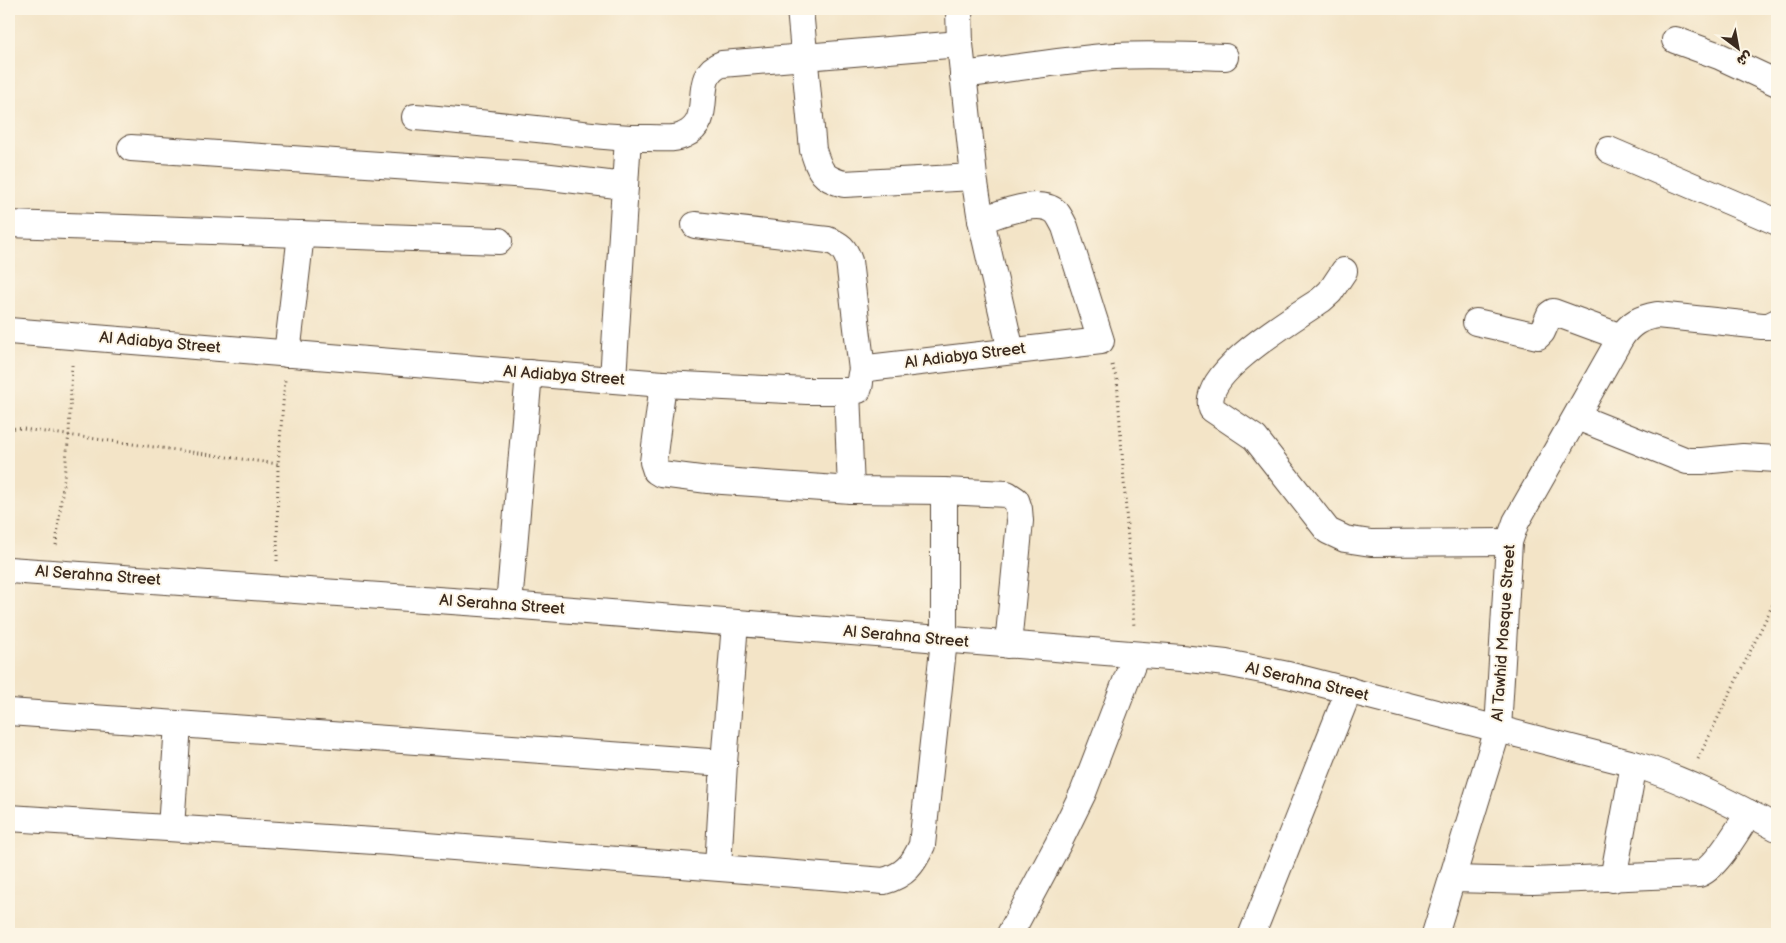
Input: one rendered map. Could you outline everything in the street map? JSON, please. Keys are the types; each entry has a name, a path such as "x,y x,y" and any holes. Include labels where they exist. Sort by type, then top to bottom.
{"street":[{"path":"800,9 814,150 818,167 829,180 844,184 974,177"},
{"path":"958,9 974,177 981,220 1011,351"},
{"path":"1675,40 1719,56 1777,83"},
{"path":"415,117 628,138 672,138 691,132 698,124 706,76 714,67 722,64 960,44"},
{"path":"963,75 1046,63 1115,56 1226,57"},
{"path":"612,380 628,138"},
{"path":"131,148 542,176 625,186"},
{"path":"1609,150 1777,222"},
{"path":"981,220 1028,206 1050,208 1057,213 1066,227 1100,341"},
{"path":"9,224 499,241"},
{"path":"695,225 828,240 836,242 846,253 849,261 862,370 859,388 855,391 847,391 851,490"},
{"path":"287,354 301,234"},
{"path":"1344,271 1330,292 1321,300 1248,350 1229,367 1216,383 1210,399 1212,409 1255,438 1328,531 1344,538 1371,543 1510,542"},
{"path":"1476,322 1538,336 1553,312 1621,337"},
{"name":"Al Tawhid Mosque Street","path":"1435,934 1498,729 1510,542 1516,522 1621,337 1636,321 1657,315 1762,326 1769,326 1777,322"},
{"name":"Al Adiabya Street","path":"9,331 663,384 807,391 847,391"},
{"name":"Al Adiabya Street","path":"862,370 1100,341"},
{"path":"509,605 529,373"},
{"path":"663,384 653,462 656,471 661,474 708,480 851,490 1006,494 1016,500 1020,521 1008,645"},
{"path":"1577,417 1687,461 1743,457 1777,458"},
{"path":"9,818 718,867 884,881 897,877 916,858 922,845 944,640 944,491"},
{"name":"Al Serahna Street","path":"9,570 509,605 1226,663 1288,675 1349,690 1634,764 1687,782 1777,828"},
{"path":"718,867 735,623"},
{"path":"1010,934 1083,794 1136,655"},
{"path":"1252,934 1349,690"},
{"path":"9,712 724,763"},
{"path":"171,828 178,724"},
{"path":"1613,879 1634,764"},
{"path":"1452,879 1533,881 1699,874 1705,872 1715,863 1749,813"}],"path":[{"path":"52,573 68,434 74,336"},
{"path":"1100,341 1114,369 1117,380 1136,655"},
{"path":"276,589 278,464 287,354"},
{"path":"9,429 16,428 68,434 278,464"},
{"path":"1687,782 1777,596"}]}
